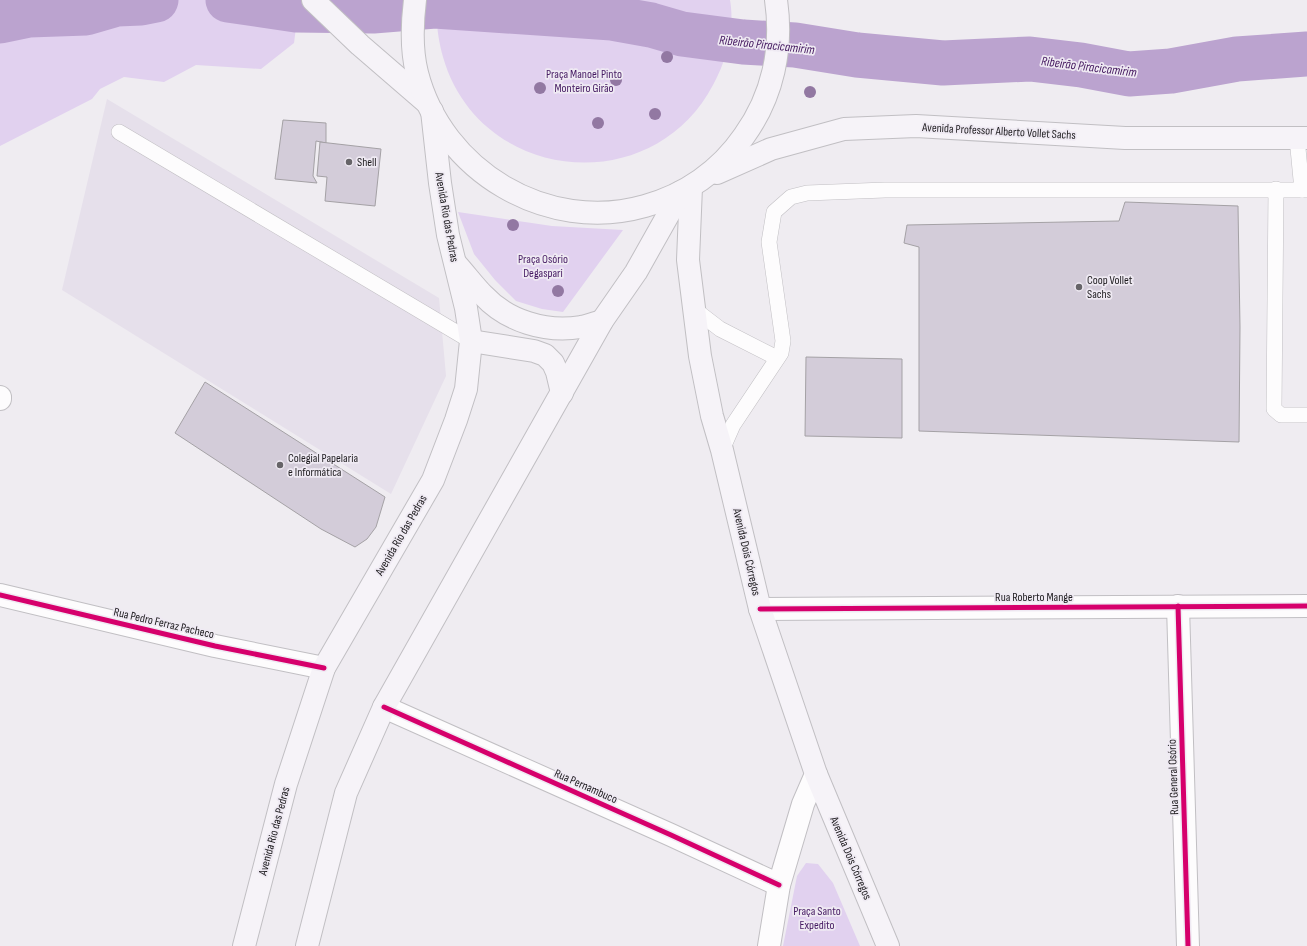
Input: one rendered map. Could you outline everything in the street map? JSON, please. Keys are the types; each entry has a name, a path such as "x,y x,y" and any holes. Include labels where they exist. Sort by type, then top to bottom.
{"main road":[{"path":"313,0 360,46 430,108"},
{"path":"415,0 413,41 417,73 430,108 449,139 470,164 510,192 540,204 571,212 604,213 636,209 666,199 690,187 719,166 736,147 751,127 762,107 770,86 776,63 778,41 776,0"},
{"name":"Avenida Rio das Pedras","path":"244,946 286,784 324,668 433,480 456,420 466,388 471,341 466,308 448,235 430,108"},
{"name":"Avenida Professor Alberto Vollet Sachs","path":"690,187 771,149 844,129 916,126 1125,138 1302,138"},
{"path":"307,946 346,793 384,707 602,321 636,272 690,187"},
{"name":"Avenida Dois Córregos","path":"690,187 688,260 700,356 712,416 722,450 760,609 816,774 888,946"},
{"path":"454,261 483,296 499,309 518,320 539,326 560,329 582,327 602,321"},
{"path":"471,341 534,351 545,355 553,363 562,393"}],"street":[{"name":"Rua Pedro Ferraz Pacheco","path":"0,595 215,646 324,668"},
{"name":"Rua General Osório","path":"1178,606 1188,946"},
{"name":"Rua Roberto Mange","path":"760,609 1307,606"},
{"name":"Rua Pernambuco","path":"384,707 780,885"},
{"path":"769,946 780,885 803,804 816,774"}],"lane":[{"path":"119,132 471,341"},
{"path":"722,450 733,425 781,352 783,341 769,242 774,212 791,197 807,193 871,191 1304,190 1302,138"},
{"path":"1276,189 1274,409 1281,415 1307,414"},
{"path":"694,309 720,329 777,358"}],"shaded area":[{"path":"107,99 439,298 446,376 391,494 62,290"}],"green space":[{"path":"0,0 295,0 299,4 294,43 261,69 196,65 164,82 124,77 100,89 92,99 0,146"},
{"name":"Praça Manoel Pinto Monteiro Girão","path":"438,0 730,0 731,33 726,55 713,85 685,122 650,147 610,160 569,162 528,152 492,131 462,99 441,50 437,22"},
{"name":"Praça Osório Degaspari","path":"458,212 552,226 623,230 563,312 542,309 516,301 495,280 474,254"},
{"name":"Praça Santo Expedito","path":"806,863 818,864 833,883 860,946 783,946 797,876"}],"building":[{"path":"283,120 326,123 326,143 316,141 313,176 317,183 275,179"},
{"name":"Shell","path":"320,142 381,149 375,206 325,201 327,177 317,176"},
{"name":"Coop Vollet Sachs","path":"1125,202 1238,206 1240,327 1239,442 919,431 919,247 904,243 907,225 1119,221"},
{"path":"806,357 902,359 902,438 805,436"},
{"name":"Colegial Papelaria e Informática","path":"205,382 385,497 376,527 367,539 355,547 321,529 175,433"}],"waterway":[{"name":"Ribeirão Piracicamirim","path":"0,21 29,15 86,13 117,4 141,3 156,0"},
{"name":"Ribeirão Piracicamirim","path":"228,0 296,10 373,11 435,6 612,18 651,25 682,34 743,42 795,45 857,55 943,63 1030,59 1081,65 1129,74 1171,71 1237,59 1307,54"}],"cycle path":[{"path":"0,595 215,646 324,668"},
{"path":"1178,606 1188,946"},
{"path":"760,609 1307,606"},
{"path":"384,707 671,835 779,885"}],"place":[{"name":"Shell","path":"349,162"},
{"name":"Coop Vollet Sachs","path":"1079,287"},
{"name":"Colegial Papelaria e Informática","path":"280,465"}]}
